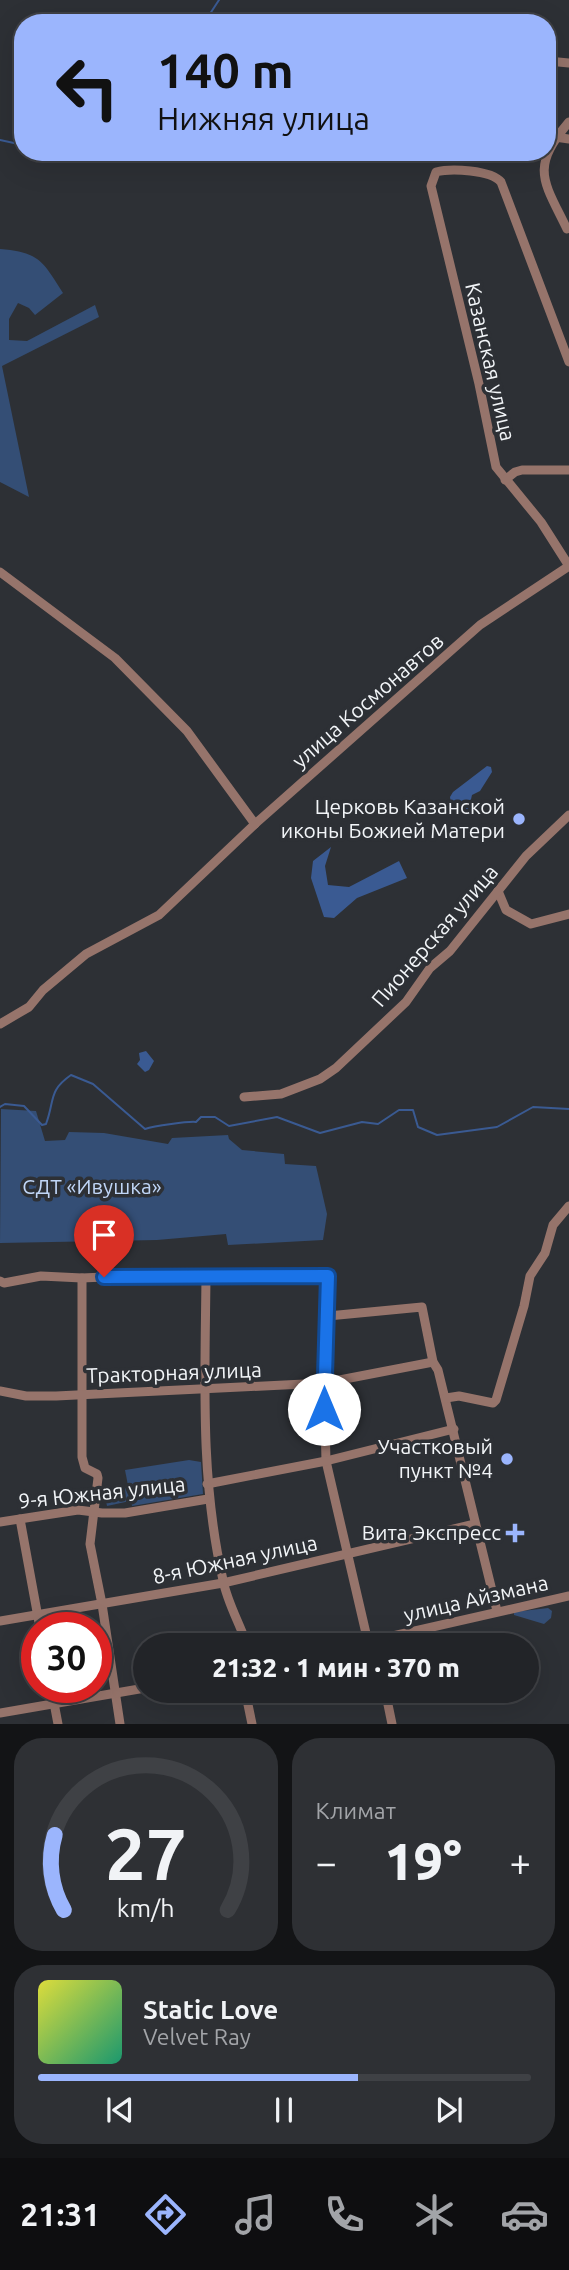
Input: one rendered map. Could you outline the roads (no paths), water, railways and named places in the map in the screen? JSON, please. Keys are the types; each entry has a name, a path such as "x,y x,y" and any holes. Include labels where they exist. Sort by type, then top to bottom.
{"street":[{"path":"544,161 543,176 567,229"},
{"name":"Казанская улица","path":"569,362 501,182 492,174 436,172 431,186 479,384 496,467 541,522 569,566"},
{"path":"505,480 522,470 569,470"},
{"name":"улица Космонавтов","path":"0,1024 29,1007 43,990 86,954 159,915 256,824 480,625 569,566"},
{"path":"0,572 115,658 187,731 256,824"},
{"name":"Пионерская улица","path":"244,1097 281,1094 320,1079 336,1068 406,1002 430,968 450,951 526,856 569,815"},
{"path":"498,891 506,910 531,924 569,914"},
{"path":"446,1398 459,1396 493,1403 496,1400 524,1306 530,1276 545,1253 553,1225 569,1206"},
{"path":"0,1282 41,1276 328,1276 324,1383 326,1461 347,1555 370,1633"},
{"path":"206,1277 208,1499 223,1583 242,1633"},
{"path":"82,1278 83,1463 85,1468 97,1474 98,1478 90,1544 117,1693 120,1724"},
{"path":"328,1316 422,1307 433,1362 438,1370 454,1429 497,1611"},
{"name":"Тракторная улица","path":"0,1391 42,1396 324,1383 433,1362"},
{"name":"9-я Южная улица","path":"207,1484 326,1461 454,1429"},
{"name":"9-я Южная улица","path":"0,1522 78,1510 125,1513 208,1499"},
{"path":"20,1519 37,1612"},
{"name":"8-я Южная улица","path":"55,1612 223,1583 475,1524"},
{"name":"улица Айзмана","path":"409,1633 568,1596"},
{"name":"8-я Южная улица","path":"0,1621 21,1618"},
{"path":"0,1713 133,1690"},
{"path":"248,1703 252,1724"},
{"path":"388,1703 392,1724"},
{"path":"54,1704 58,1724"}],"waterway":[{"path":"210,14 219,0"},
{"path":"0,140 14,143"},
{"path":"0,1107 5,1104 24,1106 42,1125 46,1124 55,1091 71,1075 93,1084 145,1129 196,1122 201,1117 215,1117 229,1126 277,1117 320,1133 362,1122 378,1124 399,1110 413,1110 418,1127 437,1135 497,1127 533,1107 569,1109"}],"place":[{"name":"Церковь Казанской иконы Божией Матери","path":"519,819"},
{"name":"Участковый пункт №4","path":"507,1459"},
{"name":"Вита Экспресс","path":"515,1533"}],"park label":[{"name":"СДТ «Ивушка»","path":"92,1187"}]}
